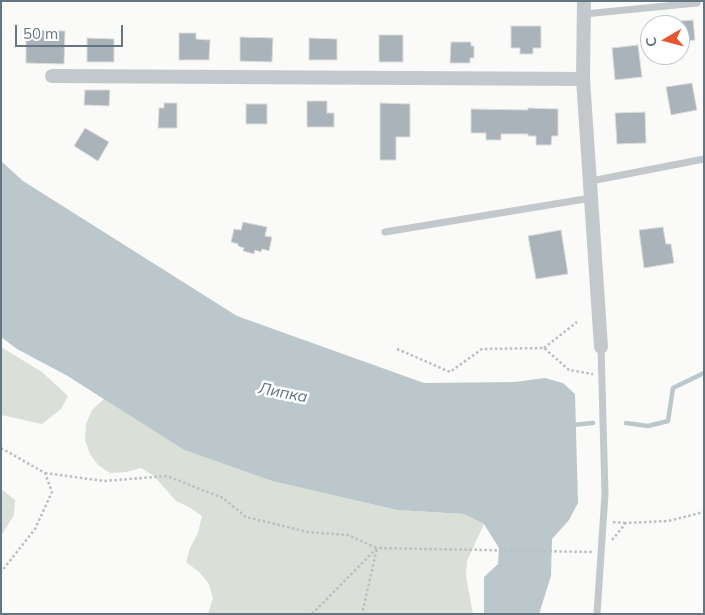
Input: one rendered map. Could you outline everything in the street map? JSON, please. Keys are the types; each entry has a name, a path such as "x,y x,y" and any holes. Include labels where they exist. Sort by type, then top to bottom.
{"street":[{"path":"584,8 583,79 601,347"},
{"path":"52,76 583,79"}],"lane":[{"path":"584,8 697,3"},
{"path":"591,181 704,159"},
{"path":"385,232 592,198"},
{"path":"597,614 606,494 601,347"}],"path":[{"path":"396,349 450,372 482,349 544,348 577,322"},
{"path":"544,348 569,370 602,376"},
{"path":"1,448 45,473 104,481 167,476 223,498 246,517 308,532 348,535 377,548 602,552 626,523 668,521 704,512"},
{"path":"1,572 35,529 52,492 45,473"},
{"path":"312,614 377,548"},
{"path":"362,614 377,548"}],"shaded area":[{"path":"1,347 42,372 68,396 61,409 42,424 1,415"},
{"path":"104,399 184,450 272,481 397,510 464,514 484,524 467,561 466,576 473,614 208,614 213,598 209,584 199,572 186,562 190,548 198,533 202,516 176,501 154,476 141,468 126,472 110,473 98,465 90,454 85,440 86,424 92,410"},
{"path":"1,489 15,500 14,515 1,536"}],"water":[{"path":"1,161 23,181 237,316 424,383 515,382 545,378 563,383 575,394 578,503 569,520 552,539 551,576 539,614 484,614 484,577 498,564 499,548 484,524 464,514 397,510 272,481 184,450 66,375 17,349 1,337"}],"building":[{"path":"690,20 693,20 695,40 690,41"},
{"path":"511,26 541,26 541,48 533,48 533,54 520,54 520,48 511,48"},
{"path":"26,30 65,31 64,64 26,63"},
{"path":"179,33 196,33 196,39 210,40 209,60 179,60"},
{"path":"379,35 403,35 403,62 379,62"},
{"path":"240,37 273,38 272,62 240,61"},
{"path":"87,38 114,39 114,62 87,62"},
{"path":"309,38 337,39 337,60 309,60"},
{"path":"451,42 471,42 471,46 474,46 474,58 470,58 470,63 450,63"},
{"path":"638,45 642,77 615,80 612,48"},
{"path":"692,83 697,110 671,115 666,87"},
{"path":"85,90 110,90 109,106 84,105"},
{"path":"307,101 327,101 327,113 334,113 334,127 307,127"},
{"path":"164,103 177,103 177,128 158,128 159,108 164,108"},
{"path":"380,103 410,104 410,137 396,137 396,160 380,160"},
{"path":"246,104 267,104 267,124 246,124"},
{"path":"528,108 558,109 558,136 552,136 551,145 536,145 536,136 528,136 528,134 501,134 501,140 486,140 486,133 471,133 471,109 528,110"},
{"path":"645,112 646,143 617,144 615,113"},
{"path":"85,128 109,142 98,161 74,146"},
{"path":"243,222 267,227 265,236 272,237 269,251 262,249 261,252 255,250 254,254 243,251 244,248 231,242 234,229 241,230"},
{"path":"663,227 666,244 671,244 674,263 644,268 639,230"},
{"path":"561,230 568,274 536,279 528,236"}],"waterway":[{"name":"Липка","path":"626,423 648,426 668,421 673,388 704,373"},
{"name":"Липка","path":"572,425 593,423"}]}
